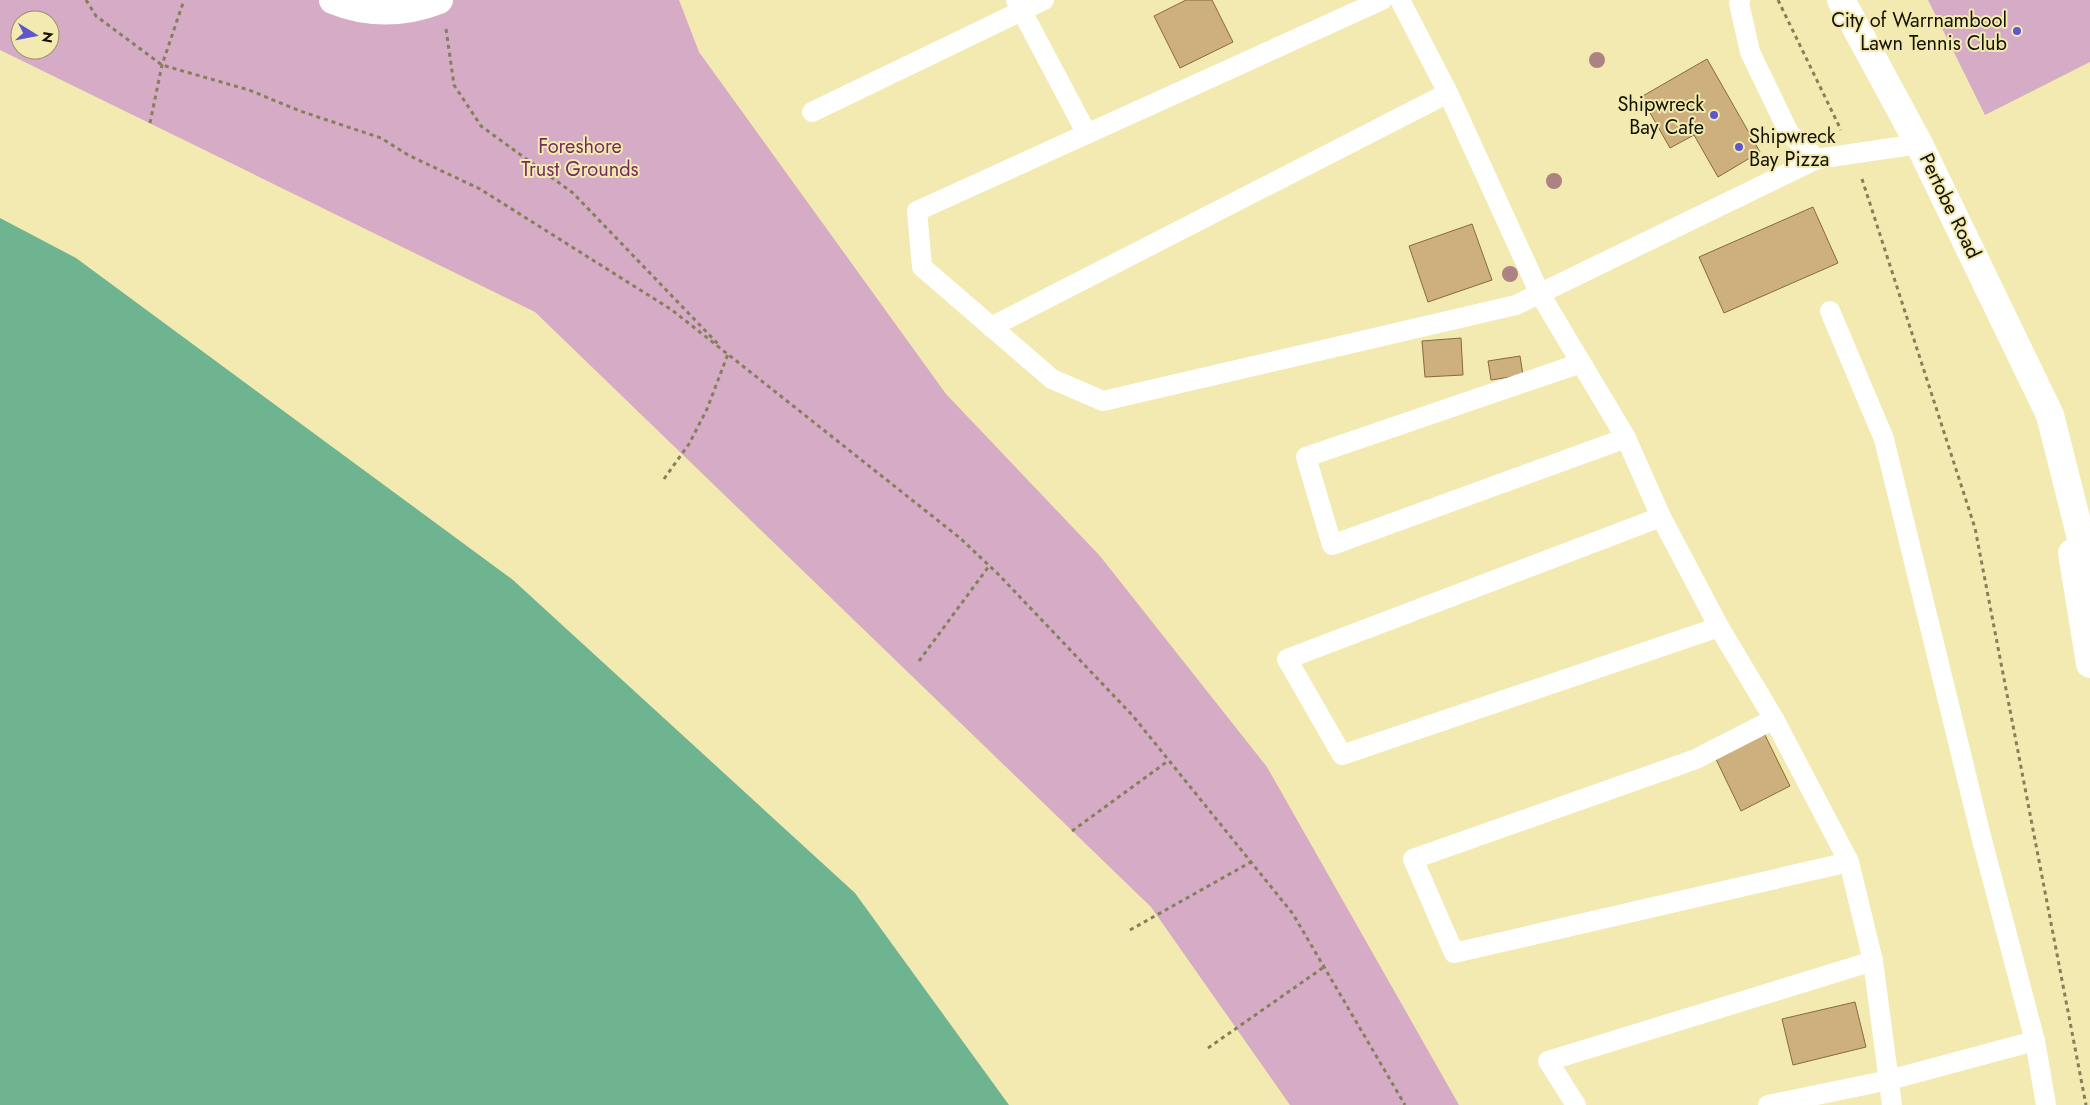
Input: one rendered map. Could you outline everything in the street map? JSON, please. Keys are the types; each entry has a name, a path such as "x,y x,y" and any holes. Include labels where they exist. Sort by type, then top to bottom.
{"street":[{"path":"332,0 361,9 396,11 424,6 442,9"},
{"name":"Pertobe Road","path":"1841,0 1919,144 2050,415 2090,574"},
{"name":"Pertobe Road","path":"2050,415 2090,664"}],"lane":[{"path":"812,112 1020,5 1044,0"},
{"path":"1382,0 917,211 922,267 1052,379 1103,402 1516,305 1817,159 1919,144"},
{"path":"1400,0 1448,93 1540,294 1626,438 1660,517 1719,626 1774,719 1849,862 1873,961 1892,1105"},
{"path":"1740,0 1739,3 1750,52 1789,132 1817,159"},
{"path":"1020,5 1087,134"},
{"path":"991,327 1448,93"},
{"path":"1830,310 1884,439 1982,840 2035,1041 2046,1105"},
{"path":"1581,363 1306,457 1332,545 1626,438"},
{"path":"1660,517 1287,659 1342,755 1719,626"},
{"path":"1774,719 1696,759 1413,859 1454,954 1849,862"},
{"path":"1576,1105 1548,1061 1873,961"},
{"path":"1768,1105 1889,1080 2035,1041"}],"path":[{"path":"86,0 96,16 162,65 249,90 300,111 381,138 408,155 480,189 672,310 960,538 1133,716 1293,914 1405,1105"},
{"path":"150,123 162,65 184,0"},
{"path":"1778,0 1853,154 1975,528 2086,1105"},
{"path":"442,9 454,85 481,126 573,193 729,355"},
{"path":"664,479 689,444 729,355"},
{"path":"919,661 989,566"},
{"path":"1072,831 1168,761"},
{"path":"1130,930 1251,862"},
{"path":"1208,1048 1324,967"}],"green space":[{"name":"Foreshore Trust Grounds","path":"0,0 679,0 699,52 946,394 1100,556 1267,767 1459,1105 1290,1105 1151,907 535,312 20,60 60,60 60,10 10,10 10,55 0,50"},
{"name":"City of Warrnambool Lawn Tennis Club","path":"1928,0 2090,0 2090,62 1985,115"}],"shaded area":[{"path":"0,218 76,258 513,580 855,893 1009,1105 0,1105"}],"building":[{"path":"1186,0 1212,0 1233,42 1180,68 1154,16"},
{"path":"1707,59 1760,152 1718,177 1694,135 1670,148 1641,97"},
{"path":"1813,207 1838,263 1724,313 1699,257"},
{"path":"1472,224 1492,280 1428,302 1409,246"},
{"path":"1461,338 1463,375 1425,377 1422,341"},
{"path":"1520,356 1523,375 1491,380 1488,361"},
{"path":"1763,731 1790,786 1741,811 1714,755"},
{"path":"1855,1002 1866,1047 1793,1065 1782,1019"}],"place":[{"name":"City of Warrnambool Lawn Tennis Club","path":"2017,31"},
{"name":"Shipwreck Bay Cafe","path":"1714,115"},
{"name":"Shipwreck Bay Pizza","path":"1739,147"}]}
